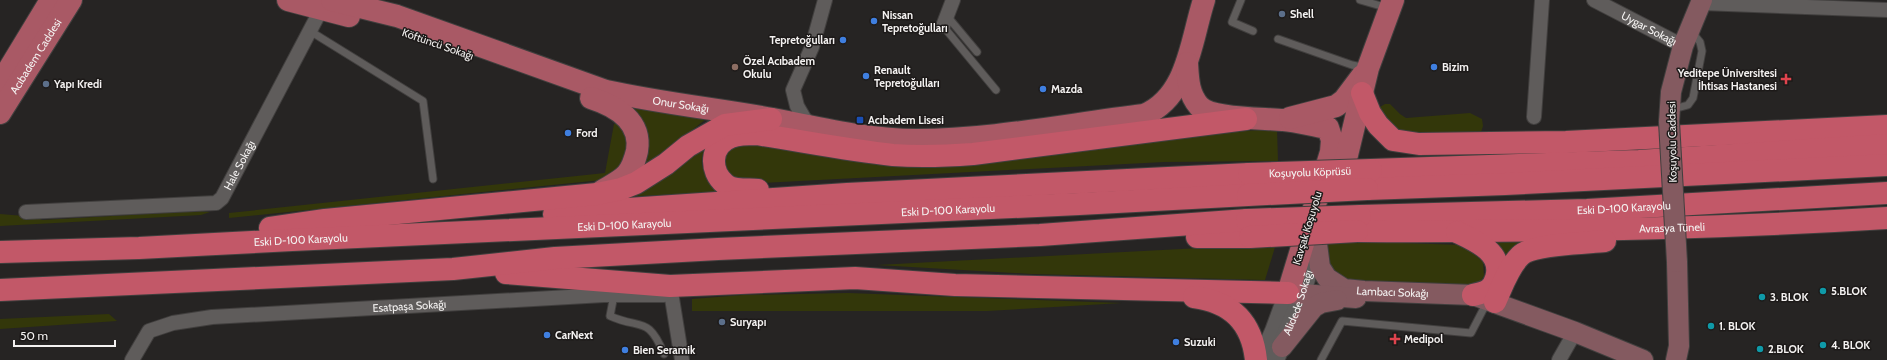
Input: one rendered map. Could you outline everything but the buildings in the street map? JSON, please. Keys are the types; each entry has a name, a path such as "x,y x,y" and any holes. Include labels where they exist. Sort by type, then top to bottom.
{"highway":[{"path":"1362,93 1370,113 1378,125 1394,140 1419,144 1566,142 1887,126"},
{"path":"138,248 325,220 597,194 621,189 636,183 666,164 688,146 725,125 771,119"},
{"path":"847,194 738,189 725,185 714,172 713,162 717,149 723,142 730,137 743,134 770,136 880,153 933,156 973,154 1246,119"},
{"path":"1369,179 1887,146"},
{"path":"1369,179 1505,184 1887,165"},
{"name":"Koşuyolu Köprüsü","path":"1248,184 1369,179"},
{"path":"292,240 462,220 847,194 1248,184"},
{"name":"Eski D-100 Karayolu","path":"0,252 138,248 1071,204 1248,184"},
{"name":"Eski D-100 Karayolu","path":"1359,224 1887,193"},
{"name":"Avrasya Tüneli","path":"1359,224 1456,232 1784,224 1887,218"},
{"path":"0,290 453,269 555,258 718,248 1359,224"},
{"path":"1484,301 1521,254 1534,248 1784,224"},
{"path":"1456,232 1487,248 1495,259 1498,272 1494,285 1487,292 1484,301"},
{"path":"453,269 670,291 855,278 955,285 1295,293"},
{"path":"1093,288 1195,297 1219,304 1238,317 1250,333 1256,360"}],"main road":[{"name":"Acıbadem Caddesi","path":"0,114 71,0"},
{"name":"Köftüncü Sokağı","path":"288,0 326,3 394,28 589,92"},
{"path":"1187,63 1204,0"},
{"name":"Koşuyolu Caddesi","path":"1676,360 1679,346 1677,262 1670,116 1671,92 1687,38 1701,2"},
{"name":"Acıbadem Caddesi","path":"0,84 47,3"},
{"path":"1283,120 1336,106 1344,100 1368,68 1391,4"},
{"name":"Onur Sokağı","path":"589,92 771,119 873,137 914,140 971,138 1144,115 1156,110 1172,94 1187,63"},
{"name":"Kavşak Koşuyolu","path":"1187,63 1190,90 1200,107 1207,112 1246,119 1283,120 1328,128 1332,140 1331,152 1295,293"},
{"name":"Kavşak Koşuyolu","path":"1317,244 1347,155 1368,68"},
{"path":"589,92 621,112 631,122 637,134 638,146 635,160 627,174 597,194"},
{"name":"Lambacı Sokağı","path":"1317,244 1320,267 1327,278 1344,288 1484,301 1576,332 1643,360"},
{"path":"1295,293 1363,298"},
{"path":"1279,354 1309,313 1321,303 1363,298"},
{"name":"Lambacı Sokağı","path":"1363,298 1468,304 1484,301"}],"street":[{"path":"812,126 804,118 797,106 793,90 812,47 825,0"},
{"path":"945,21 952,0"},
{"path":"1534,116 1542,0"},
{"name":"Uygar Sokağı","path":"1594,0 1611,4 1687,38"},
{"path":"1701,2 1887,10"},
{"name":"Hale Sokağı","path":"26,212 216,203 222,198 326,3"},
{"name":"Alidede Sokağı","path":"1261,360 1274,331 1295,293 1317,244"},
{"path":"670,291 682,360"},
{"name":"Esatpaşa Sokağı","path":"132,360 149,331 173,323 212,317 670,291"},
{"name":"Alidede Sokağı","path":"1279,354 1295,293"},
{"path":"1559,360 1576,332"}],"lane":[{"path":"1241,0 1232,22 1253,31"},
{"path":"1360,0 1391,4"},
{"path":"945,21 977,52"},
{"path":"945,21 996,90"},
{"path":"310,31 423,101 433,179"},
{"path":"1278,39 1352,65 1368,68"},
{"path":"614,295 610,316 621,321 640,324 649,329 657,338 664,354"},
{"path":"1321,360 1342,321 1471,334 1484,301"}],"green space":[{"path":"1385,104 1390,104 1406,118 1470,113 1482,119 1483,126 1481,132 1466,138 1400,132 1381,113 1380,107"},
{"path":"625,107 706,119 636,175"},
{"path":"614,124 623,124 628,138 628,151 619,170 602,180 229,218 229,213 605,173"},
{"path":"1277,129 1278,161 1164,162 741,184 725,171 724,156 740,141 1215,133"},
{"path":"717,133 703,153 702,158 703,169 716,192 621,197"},
{"path":"200,211 210,212 201,215 0,226 0,214 36,217 42,220"},
{"path":"1490,241 1528,241 1514,246 1504,265"},
{"path":"1373,242 1462,245 1483,261 1484,276 1477,286 1349,284 1327,266 1324,243"},
{"path":"1276,244 1265,280 1031,274 877,265"},
{"path":"848,293 1122,303 987,311 692,311 692,299 743,295"},
{"path":"109,314 117,321 0,329 0,319"}],"place":[{"name":"Shell","path":"1282,14"},
{"name":"Nissan Tepretoğulları","path":"874,21"},
{"name":"Tepretoğulları","path":"843,40"},
{"name":"Özel Acıbadem Okulu","path":"735,67"},
{"name":"Bizim","path":"1434,67"},
{"name":"Renault Tepretoğulları","path":"866,76"},
{"name":"Yeditepe Üniversitesi İhtisas Hastanesi","path":"1786,79"},
{"name":"Yapı Kredi","path":"46,84"},
{"name":"Mazda","path":"1043,89"},
{"name":"Acıbadem Lisesi","path":"860,120"},
{"name":"Ford","path":"568,133"},
{"name":"5.BLOK","path":"1823,291"},
{"name":"3. BLOK","path":"1762,297"},
{"name":"Suryapı","path":"722,322"},
{"name":"1. BLOK","path":"1711,326"},
{"name":"CarNext","path":"547,335"},
{"name":"Medipol","path":"1395,339"},
{"name":"Suzuki","path":"1176,342"},
{"name":"4. BLOK","path":"1823,345"},
{"name":"2.BLOK","path":"1760,349"},
{"name":"Bien Seramik","path":"625,350"}]}
